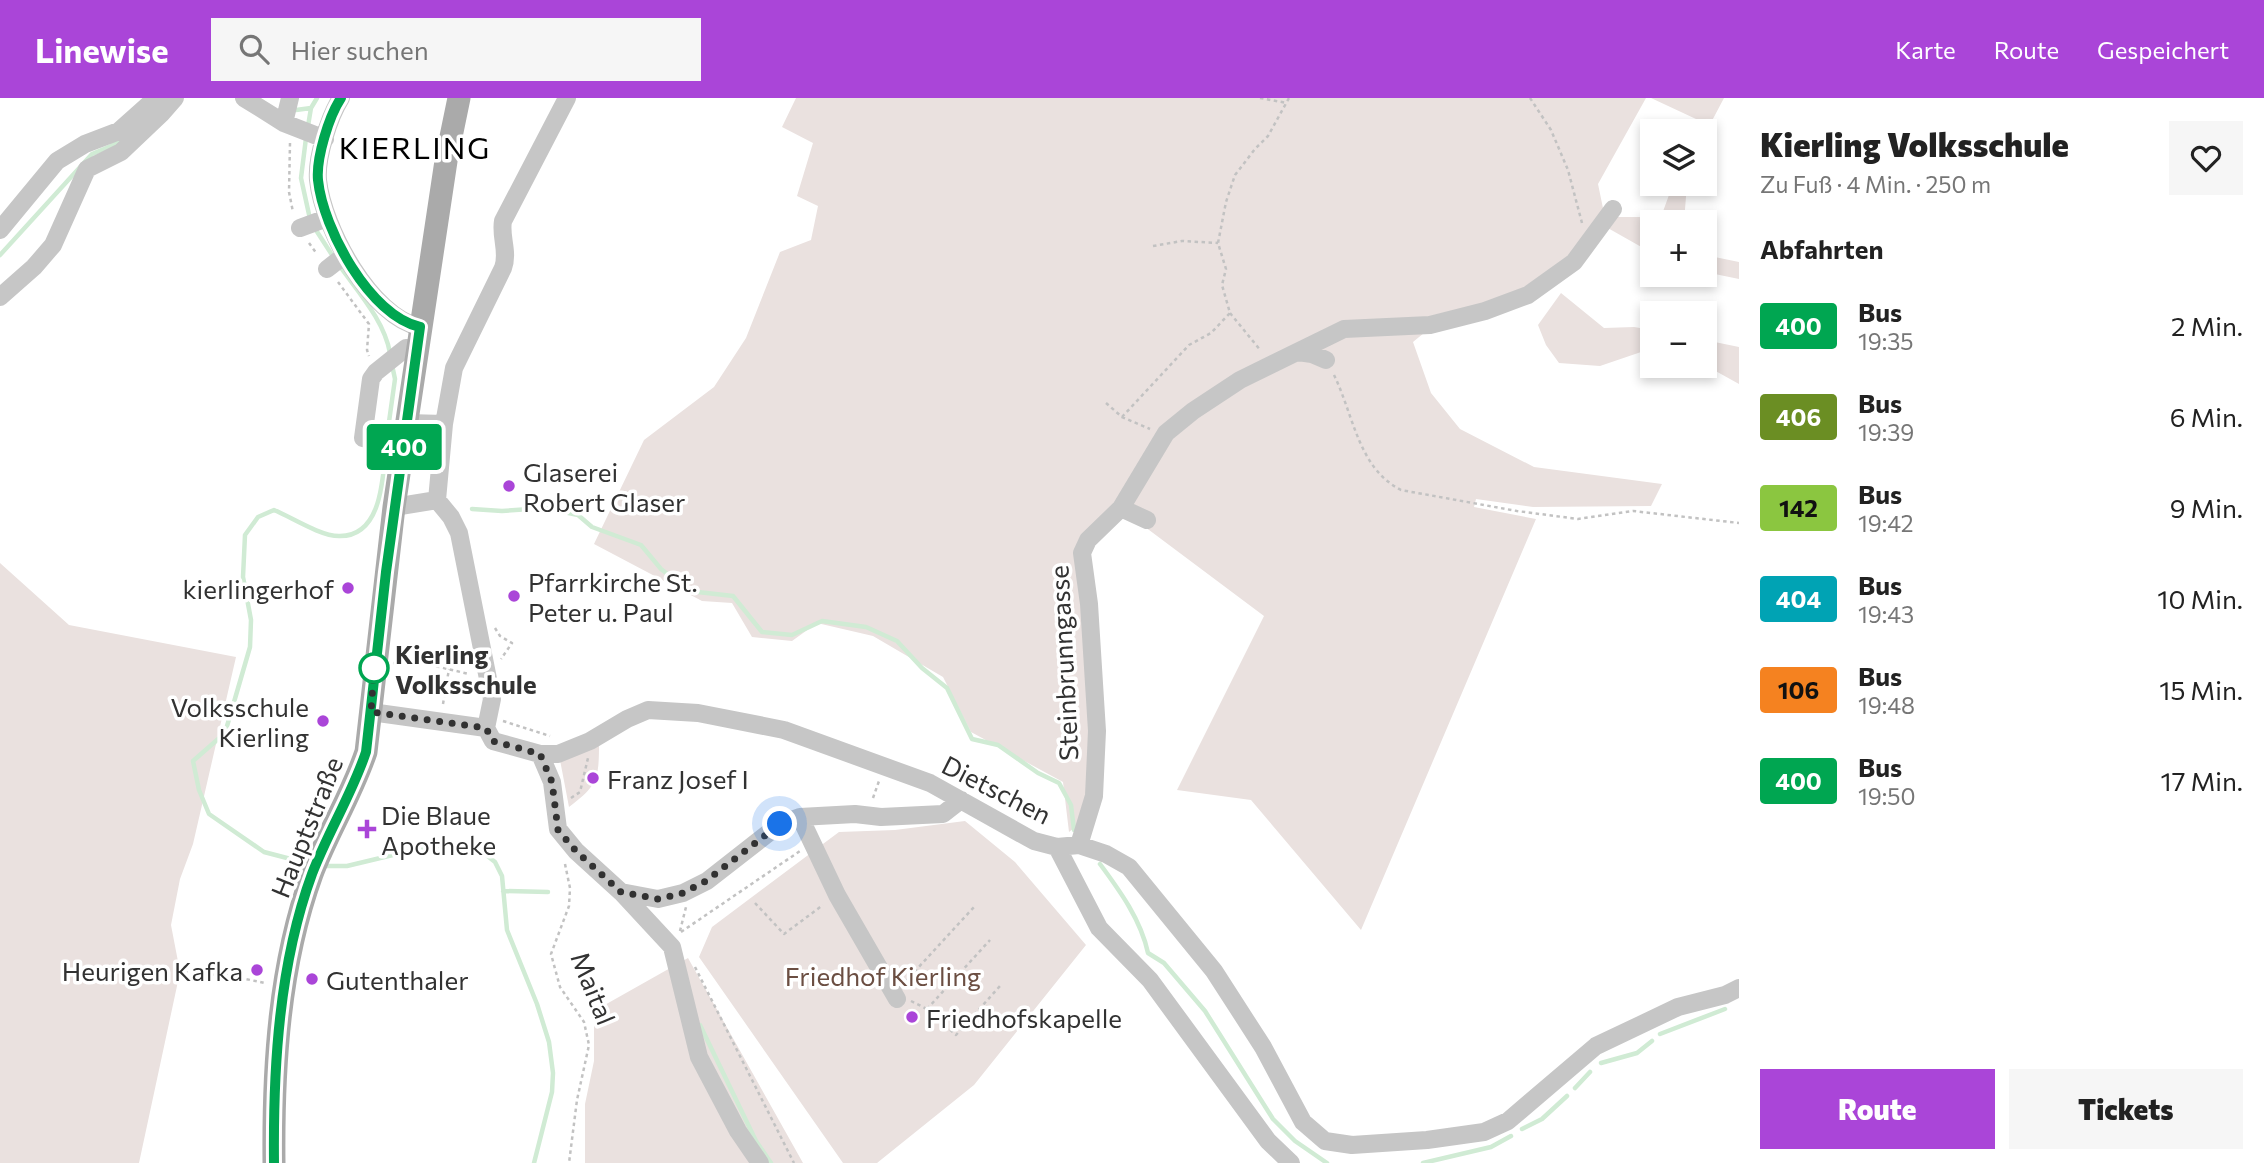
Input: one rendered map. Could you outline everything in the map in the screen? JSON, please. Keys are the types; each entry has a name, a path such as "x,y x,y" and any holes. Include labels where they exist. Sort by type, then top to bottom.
{"main road":[{"name":"Hauptstraße","path":"274,1163 276,1071 283,1002 300,914 316,865 360,771 366,752 412,343 458,98"}],"street":[{"path":"0,230 57,161 85,144 119,131 156,98"},
{"path":"0,297 34,267 53,245 87,169 121,152 175,98"},
{"path":"244,98 288,125 319,137"},
{"path":"288,125 290,98"},
{"path":"341,98 319,137 318,179 327,218 345,255 378,303 406,324 412,343 371,379 363,438 401,436 444,424"},
{"path":"567,98 503,221 506,261 457,361 444,424 437,500 452,517 459,533 492,699 486,728 493,741 540,754 552,782 558,830 672,947 699,1056 737,1131 760,1163"},
{"name":"Steinbrunngasse","path":"1079,845 1094,796 1097,731 1089,604 1082,553 1088,540 1121,508 1166,433 1193,411 1240,380 1344,329 1430,325 1485,311 1528,295 1574,262 1613,209"},
{"path":"300,228 327,218"},
{"path":"327,269 345,255"},
{"path":"1298,352 1326,360"},
{"path":"394,507 437,500"},
{"path":"1121,508 1147,520"},
{"name":"Dietschen","path":"540,754 558,754 590,741 648,710 698,713 784,730 882,765 930,783 1034,841 1057,847 1099,928 1150,980 1268,1141 1291,1163"},
{"path":"371,712 486,728"},
{"path":"621,892 658,899 683,893 706,881 780,824 800,817 943,814 961,800"},
{"path":"800,817 837,895 895,996"},
{"path":"1057,847 1079,845 1106,854 1129,867 1214,971 1263,1047 1303,1122 1325,1140 1352,1145 1427,1140 1484,1132 1508,1121 1596,1046 1678,1007 1725,995 1739,988"}],"path":[{"path":"1260,98 1287,103"},
{"path":"1272,365 1230,313 1222,285 1226,269 1218,243 1226,202 1235,175 1268,136 1289,98"},
{"path":"1530,98 1551,130 1568,170 1589,241"},
{"path":"1153,246 1182,240 1218,243"},
{"path":"1122,417 1189,345 1211,332 1230,313"},
{"path":"1326,360 1365,453 1378,474 1401,490 1578,519 1633,511 1739,523"},
{"path":"1106,403 1122,417 1142,427 1166,433"},
{"path":"494,627 500,636 512,643"},
{"path":"398,663 405,664 405,659 464,673"},
{"path":"440,721 449,669"},
{"path":"486,728 501,721 554,738"},
{"path":"555,805 580,792 588,763 590,741"},
{"path":"855,814 872,800 882,765"},
{"path":"687,909 679,934 811,844"},
{"name":"Maital","path":"565,864 570,888 569,906 551,954 560,988 584,1022 589,1045 577,1100 569,1163"},
{"path":"755,903 784,934 837,895"},
{"path":"974,907 895,996 927,1009 957,1035 1000,986"},
{"path":"927,1009 990,940"},
{"path":"691,958 794,1163"},
{"path":"184,972 230,976 268,984"}],"green space":[{"path":"796,98 1646,98 1598,184 1604,213 1570,255 1510,297 1430,328 1413,342 1431,393 1460,429 1534,467 1662,484 1651,506 1533,507 1476,499 1474,507 1536,519 1361,930 1251,800 1177,790 1264,616 1125,512 1075,557 1087,605 1093,730 1083,821 1069,832 1063,782 971,732 943,677 873,636 817,623 792,641 752,637 732,603 702,601 594,544 644,440 714,387 746,338 780,252 811,240 818,206 797,196 813,143 782,127"},
{"path":"1651,98 1724,98 1713,119 1696,119"},
{"path":"1669,196 1686,196 1685,210 1664,210"},
{"path":"1613,217 1640,217 1640,246 1606,227"},
{"path":"1717,257 1739,262 1739,279 1717,274"},
{"path":"1561,293 1604,328 1640,328 1640,352 1600,366 1559,363 1546,345 1538,325"},
{"path":"1717,342 1739,347 1739,384 1717,372"},
{"path":"0,563 69,625 236,657 193,844 180,879 171,925 180,972 139,1163 0,1163"},
{"path":"599,745 594,781 586,793 569,807 560,760"},
{"name":"Friedhof Kierling","path":"965,821 1015,862 1086,945 974,1085 877,1163 843,1163 699,957 712,927 839,832 895,830"},
{"path":"688,958 803,1163 585,1163 585,1104 594,1061 594,1011"}],"waterway":[{"path":"308,126 311,108 317,98"},
{"path":"296,110 311,108"},
{"path":"0,255 92,154 125,137"},
{"path":"306,138 301,178 310,219"},
{"path":"314,227 334,258"},
{"path":"339,265 376,318 390,353"},
{"path":"387,436 395,379 392,365"},
{"path":"310,864 264,852 209,814 199,790 193,761 225,733 250,647 251,620 243,577 245,535 258,517 274,510 323,533 339,536 354,534 372,516 378,502 386,445"},
{"path":"472,509 502,511 545,508 578,515 592,527 641,545 661,569 689,591 733,596 762,632 792,635 822,621 866,627 897,641 922,668 947,688 972,739 998,745 1038,773 1059,783 1071,805 1074,830"},
{"path":"322,866 347,866 422,848 470,842 495,862 502,876 507,930 537,1004 549,1042 553,1073 552,1092 534,1163"},
{"path":"1100,864 1135,917 1148,953 1164,963 1205,1011 1273,1119 1295,1141 1327,1163"},
{"path":"503,891 548,892"},
{"path":"1660,1034 1725,1009"},
{"path":"700,1025 756,1141 771,1163"},
{"path":"1601,1063 1637,1053 1652,1041"},
{"path":"1575,1088 1590,1072"},
{"path":"1522,1129 1542,1119 1567,1096"},
{"path":"1423,1163 1491,1147 1511,1136"}],"bus line":[{"name":"400","path":"274,1163 276,1071 293,944 312,874 357,778 366,752 386,572 420,327 406,324 378,303 345,255 327,218 318,179 320,158 341,98"}],"place":[{"name":"Glaserei Robert Glaser","path":"509,486"},
{"name":"kierlingerhof","path":"348,588"},
{"name":"Pfarrkirche St. Peter u. Paul","path":"514,596"},
{"name":"Kierling Volksschule","path":"374,668"},
{"name":"Volksschule Kierling","path":"323,721"},
{"name":"Franz Josef I","path":"593,778"},
{"name":"Die Blaue Apotheke","path":"367,829"},
{"name":"Heurigen Kafka","path":"257,970"},
{"name":"Gutenthaler","path":"312,979"},
{"name":"Friedhofskapelle","path":"912,1017"}],"district":[{"name":"KIERLING","path":"415,146"}],"route":[{"path":"374,668 371,712 486,728 493,741 540,754 552,782 558,830 576,851 621,892 658,899 683,893 706,881 780,824"}]}
